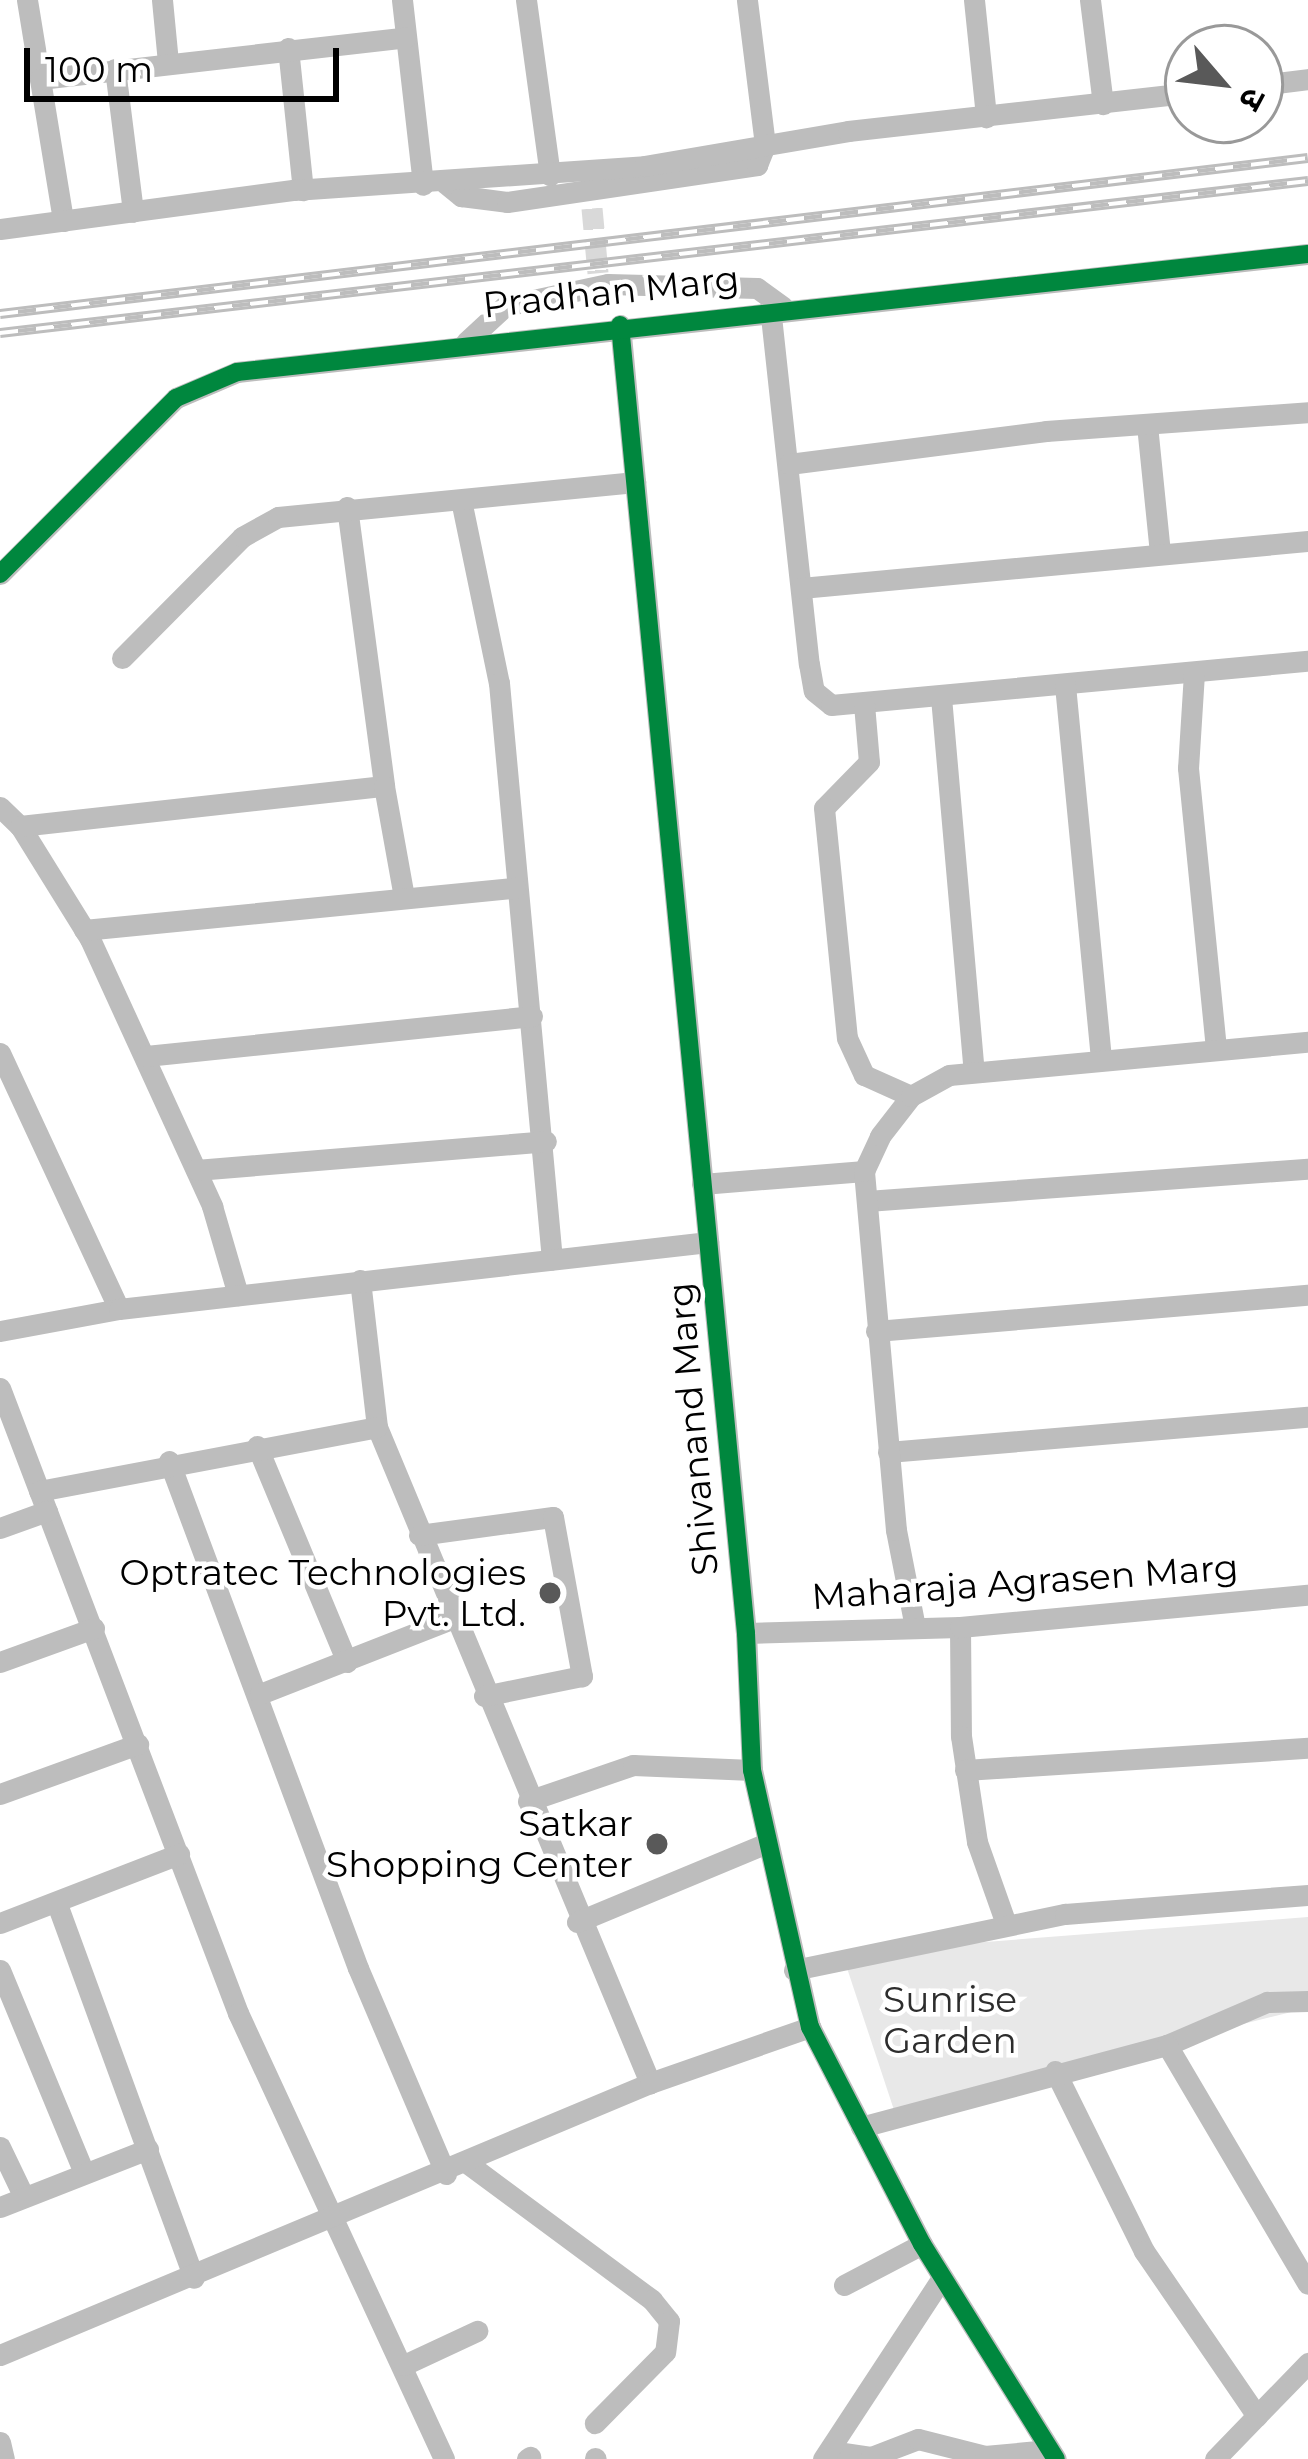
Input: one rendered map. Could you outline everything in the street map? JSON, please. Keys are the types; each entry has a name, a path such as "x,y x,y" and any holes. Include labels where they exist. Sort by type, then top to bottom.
{"street":[{"path":"27,0 63,221"},
{"path":"162,0 168,62"},
{"path":"402,0 434,184"},
{"path":"526,0 550,175"},
{"path":"434,184 480,200 591,201 757,165 765,146 747,0"},
{"path":"974,0 986,117"},
{"path":"1090,0 1103,104"},
{"path":"40,79 406,37"},
{"path":"288,48 303,190"},
{"path":"115,69 133,212"},
{"path":"0,229 303,190 550,175 1164,97"},
{"name":"Pradhan Marg","path":"0,574 94,472 176,398 211,380 466,342 1308,254"},
{"path":"466,342 506,306 599,279 757,287 777,307 814,691 831,705 1308,661 1308,675"},
{"name":"Shivanand Marg","path":"620,325 746,1633 752,1770 809,2027 922,2244 1053,2454"},
{"path":"789,464 1308,412"},
{"path":"1147,425 1160,554"},
{"path":"122,658 242,537 278,517 635,482"},
{"path":"460,500 499,683 515,888 546,1141 552,1260"},
{"path":"347,508 383,786 404,897"},
{"path":"801,588 1308,541"},
{"path":"1194,673 1188,768 1216,1048"},
{"path":"1065,685 1101,1058"},
{"path":"941,697 974,1072"},
{"path":"864,704 869,762 824,808 848,1038 865,1075 910,1096"},
{"path":"20,826 383,786"},
{"path":"0,807 20,826 84,931 146,1056 196,1170 238,1295"},
{"path":"84,931 515,888"},
{"path":"146,1056 532,1016"},
{"path":"915,1627 888,1452 864,1171 910,1096 974,1072 1308,1042"},
{"path":"0,1053 119,1310"},
{"path":"196,1170 546,1141"},
{"path":"867,1201 1308,1169"},
{"path":"702,1184 864,1171"},
{"path":"0,1331 238,1295 708,1242"},
{"path":"360,1280 377,1427 577,1922 650,2083"},
{"path":"876,1331 1308,1295"},
{"path":"0,1388 179,1854 326,2217 404,2365 444,2459"},
{"path":"888,1452 1308,1417"},
{"path":"0,1528 43,1501 169,1461 377,1427"},
{"path":"257,1446 347,1662"},
{"path":"169,1461 260,1694 358,1968 446,2174"},
{"path":"419,1535 553,1517 582,1676 484,1696"},
{"name":"Maharaja Agrasen Marg","path":"746,1633 960,1627 1308,1595"},
{"path":"260,1694 451,1619"},
{"path":"960,1627 965,1770 977,1842 1006,1924"},
{"path":"0,1662 94,1628"},
{"path":"0,1793 138,1744"},
{"path":"965,1770 1308,1748"},
{"path":"528,1801 633,1766 752,1770"},
{"path":"577,1922 767,1843"},
{"path":"0,1923 179,1854"},
{"path":"794,1970 1006,1924 1308,1895"},
{"path":"57,1904 194,2278"},
{"path":"0,1970 84,2173"},
{"path":"861,2127 1055,2071 1168,2045 1267,2002 1306,2008"},
{"path":"0,2355 194,2278 326,2217 446,2174 650,2083 809,2027"},
{"path":"1168,2045 1308,2284"},
{"path":"1055,2071 1134,2233 1257,2416"},
{"path":"0,2147 24,2197"},
{"path":"0,2207 148,2149"},
{"path":"467,2163 652,2300 669,2321 665,2352 595,2423"},
{"path":"844,2285 922,2244"},
{"path":"827,2455 942,2278"},
{"path":"404,2365 477,2331"},
{"path":"1215,2459 1308,2363"},
{"path":"827,2455 871,2456 918,2439 985,2456 1053,2454"},
{"path":"0,2442 4,2459"}],"green space":[{"name":"Sunrise Garden","path":"1308,1917 1308,2008 894,2110 842,1953"}],"tunnel":[{"path":"592,208 598,273"}],"railway":[{"path":"0,314 1308,158"},
{"path":"0,333 1308,181"}],"cycle path":[{"path":"0,574 176,398 237,372 1308,254"},
{"path":"620,325 746,1633 752,1770 810,2027 922,2244 1056,2459"}],"place":[{"name":"Optratec Technologies Pvt. Ltd.","path":"550,1593"},
{"name":"Satkar Shopping Center","path":"657,1844"}]}
